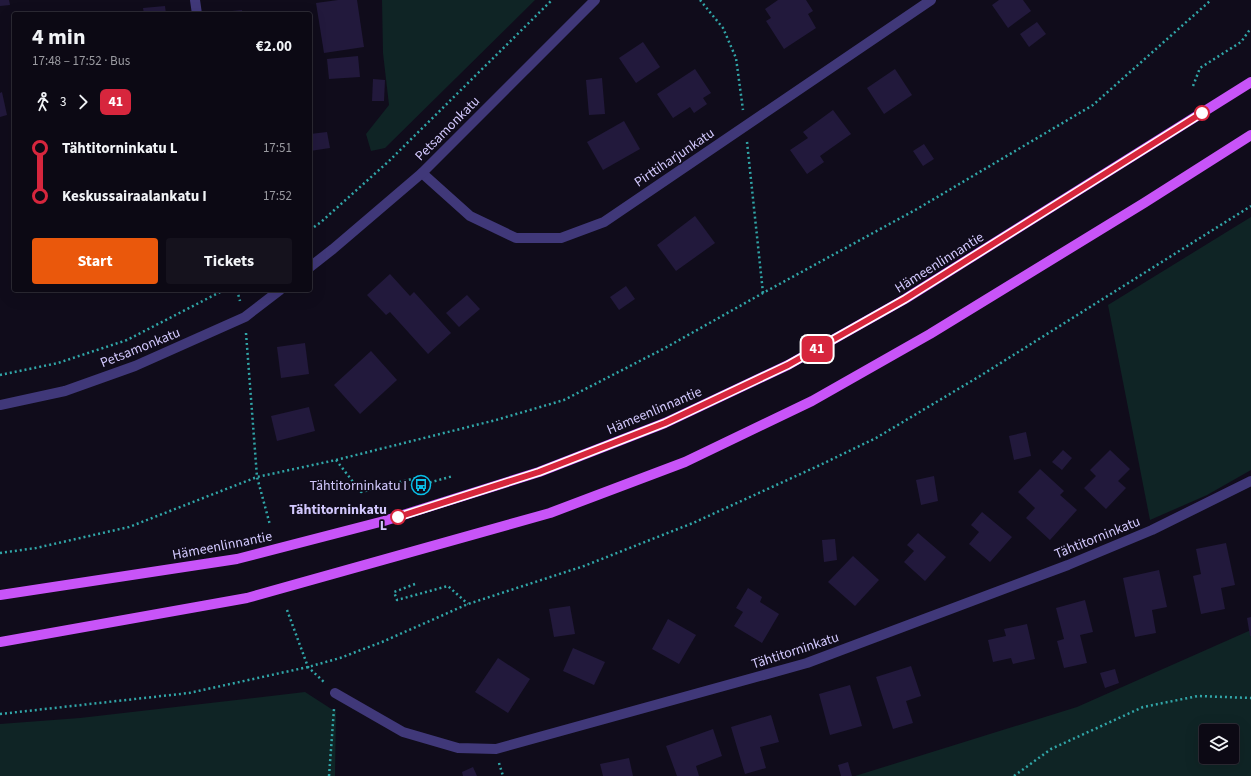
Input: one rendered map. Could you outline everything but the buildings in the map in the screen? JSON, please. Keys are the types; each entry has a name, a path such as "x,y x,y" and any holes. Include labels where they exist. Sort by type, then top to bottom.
{"main road":[{"name":"Hämeenlinnantie","path":"0,595 237,559 376,523 539,472 665,423 788,365 905,299 1251,82"},
{"path":"0,642 247,598 550,513 685,462 812,401 930,334 1144,203 1251,135"}],"street":[{"path":"195,0 197,12"},
{"name":"Petsamonkatu","path":"312,265 422,173 595,0"},
{"name":"Pirttiharjunkatu","path":"422,173 470,216 516,238 561,238 604,222 931,0"},
{"name":"Petsamonkatu","path":"0,405 65,391 128,368 245,317 277,292"},
{"name":"Tähtitorninkatu","path":"335,693 403,732 458,748 496,749 807,663 1068,565 1152,530 1251,481"}],"path":[{"path":"312,229 389,162 552,0"},
{"path":"0,553 36,548 129,527 256,477 336,460 496,420 564,400 665,348 762,293 917,209 1093,105 1211,0"},
{"path":"1193,86 1200,68 1241,42 1251,28"},
{"path":"0,714 189,693 308,667 340,658 382,642 468,604 584,566 693,523 876,438 980,376 1251,206"},
{"path":"0,375 58,363 127,340 220,292"},
{"path":"245,317 256,477 270,525"},
{"path":"336,460 360,492 416,478 421,485 453,476"},
{"path":"415,584 394,592 397,600 448,586 468,604"},
{"path":"287,610 308,667 335,693 329,776"},
{"path":"1014,776 1051,749 1143,707 1198,696 1251,698"}],"green space":[{"path":"382,0 535,0 385,148 371,151 366,134 389,105 383,53"},
{"path":"1251,217 1251,470 1207,495 1150,520 1108,305"},
{"path":"1251,630 1251,776 855,776 1077,707"},
{"path":"305,692 336,712 335,776 0,776 0,724 80,718"}],"bus line":[{"name":"41","path":"398,517 539,472 665,423 788,365 905,299 1202,113"}],"place":[{"name":"Tähtitorninkatu I","path":"421,485"},
{"name":"Tähtitorninkatu L","path":"398,517"}]}
